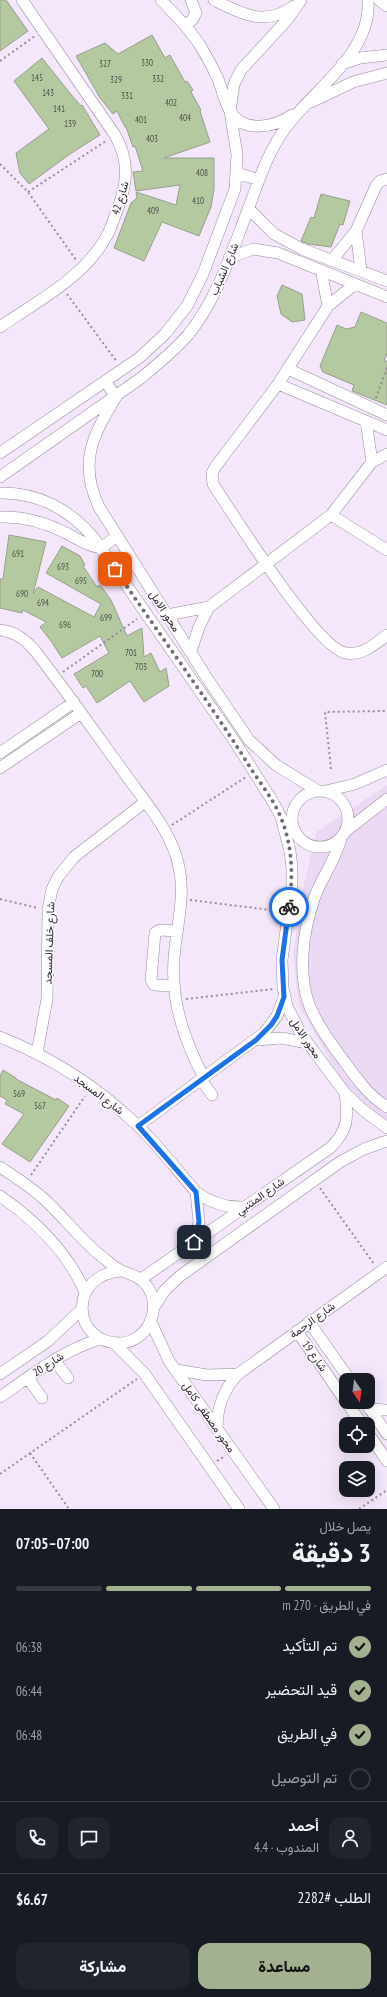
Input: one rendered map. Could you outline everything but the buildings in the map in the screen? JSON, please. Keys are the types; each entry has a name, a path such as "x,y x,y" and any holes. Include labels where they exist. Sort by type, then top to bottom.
{"street":[{"name":"شارع 42","path":"0,327 82,269 107,237 124,190 126,167 121,145 115,135 22,0"},
{"path":"161,0 185,25 208,60 230,111 242,121 256,126 264,126 284,121 304,106 342,87 387,73"},
{"path":"185,25 192,20 196,13 192,0"},
{"path":"214,0 251,16 265,18 284,13 300,0"},
{"name":"شارع الشباب","path":"0,453 123,369 152,347 177,321 187,306 203,274 232,200 236,173 236,143 230,111 232,91 241,70 286,20 300,0"},
{"name":"شارع الشباب","path":"0,477 116,397 164,360 188,335 216,291 258,180 275,144 291,120 357,46 364,31 368,12 368,0"},
{"path":"379,0 387,6"},
{"path":"342,64 360,58 387,54"},
{"path":"236,173 258,180"},
{"path":"332,260 356,231 376,186 380,181 387,179"},
{"path":"248,208 274,234 321,270 387,297"},
{"path":"356,231 361,270"},
{"path":"228,258 253,249 260,249 332,260 387,281"},
{"path":"321,270 328,306"},
{"path":"355,284 328,306 278,384 216,466 211,478 213,484 267,564 316,631 336,650 346,654 359,652 371,647 387,635"},
{"path":"288,369 387,415"},
{"path":"105,381 116,397"},
{"path":"278,384 387,430"},
{"name":"محور الامل","path":"116,397 97,428 92,444 89,464 93,493 117,536 249,740 276,765 322,791"},
{"path":"366,421 372,462"},
{"path":"167,615 209,607 331,514 372,462 387,454"},
{"name":"محور الامل","path":"0,492 11,492 31,496 62,510 84,527 101,548 230,736 273,802 281,817 290,851 292,885 282,960 283,992 295,1025 345,1093 363,1110 387,1128"},
{"path":"331,514 387,550"},
{"path":"0,517 20,518 50,526 83,543 101,548 117,536"},
{"path":"191,651 199,627 209,607"},
{"path":"0,630 22,638 36,652 74,702 165,830 171,842 179,867 182,898 173,966 175,1000 187,1044 202,1079 212,1095"},
{"path":"0,753 74,702"},
{"path":"0,768 81,713"},
{"path":"290,851 295,831 292,819 297,803 310,792 322,791 362,781 387,770"},
{"path":"322,791 341,800 346,807 348,823 337,851 314,899 307,926 303,960 304,984 316,1021 366,1089 387,1108"},
{"path":"281,817 295,831 302,841 318,847 334,844 387,799"},
{"name":"شارع خلف المسجد","path":"37,1054 47,998 48,910 52,889 65,867 74,857 145,802"},
{"path":"174,986 154,984 152,980 155,933 160,930 177,931"},
{"path":"138,1126 256,1040 271,1025 277,1016 283,992"},
{"name":"شارع المسجد","path":"0,1037 37,1054 91,1086 138,1126 196,1192 208,1201 222,1206 244,1207"},
{"path":"256,1040 282,1038 308,1044"},
{"path":"325,1065 339,1054"},
{"name":"شارع المتنبي","path":"141,1279 330,1148 340,1137 346,1124 347,1116 345,1093"},
{"name":"شارع المتنبي","path":"154,1307 165,1290 180,1276 340,1162 364,1149 387,1141"},
{"path":"330,1148 340,1162"},
{"path":"0,1167 44,1198 103,1258 121,1271 141,1279 148,1287 152,1296 154,1307 151,1322 146,1329 132,1340 114,1343 100,1339 87,1326 82,1308 85,1292 91,1283 100,1276 110,1272 121,1271"},
{"path":"194,1242 199,1222 196,1192"},
{"path":"0,1196 48,1237 71,1265 85,1292"},
{"name":"شارع الرحمة","path":"218,1429 217,1419 221,1399 231,1381 238,1374 383,1270"},
{"name":"شارع 20","path":"0,1374 48,1341 82,1308"},
{"name":"محور مصطفى كامل","path":"151,1322 162,1348 176,1370 274,1509"},
{"name":"شارع 19","path":"309,1322 345,1373"},
{"name":"شارع 19","path":"297,1331 339,1392"},
{"name":"شارع 20","path":"0,1397 54,1360 79,1346 100,1339"},
{"path":"114,1343 144,1373 239,1509"},
{"path":"54,1360 68,1378"},
{"path":"176,1370 207,1374 238,1374"},
{"path":"28,1378 42,1398"},
{"path":"375,1407 387,1410"},
{"path":"370,1409 387,1434"},
{"path":"375,1443 387,1461"}],"path":[{"path":"0,61 43,31"},
{"path":"28,192 115,135"},
{"path":"0,164 28,192 82,269"},
{"path":"60,286 123,369"},
{"path":"372,409 387,367"},
{"path":"55,677 145,613"},
{"path":"331,769 325,712 385,711"},
{"path":"165,830 253,772"},
{"path":"182,898 288,912"},
{"path":"0,900 48,910"},
{"path":"175,1000 283,992"},
{"path":"24,1184 91,1086"},
{"path":"315,1181 383,1270"},
{"path":"0,1474 144,1373"},
{"path":"209,1467 233,1450"},
{"path":"30,1453 69,1509"},
{"path":"359,1509 387,1490"}],"shaded area":[{"path":"387,785 387,1124 343,1082 299,1006 293,954 304,885 316,832"}],"way so far":[{"path":"115,569 234,742 281,817 290,851 292,868 292,885 289,907"}],"route":[{"path":"194,1242 199,1222 196,1192 138,1126 256,1040 271,1025 277,1016 284,997 282,960 289,907"}]}
